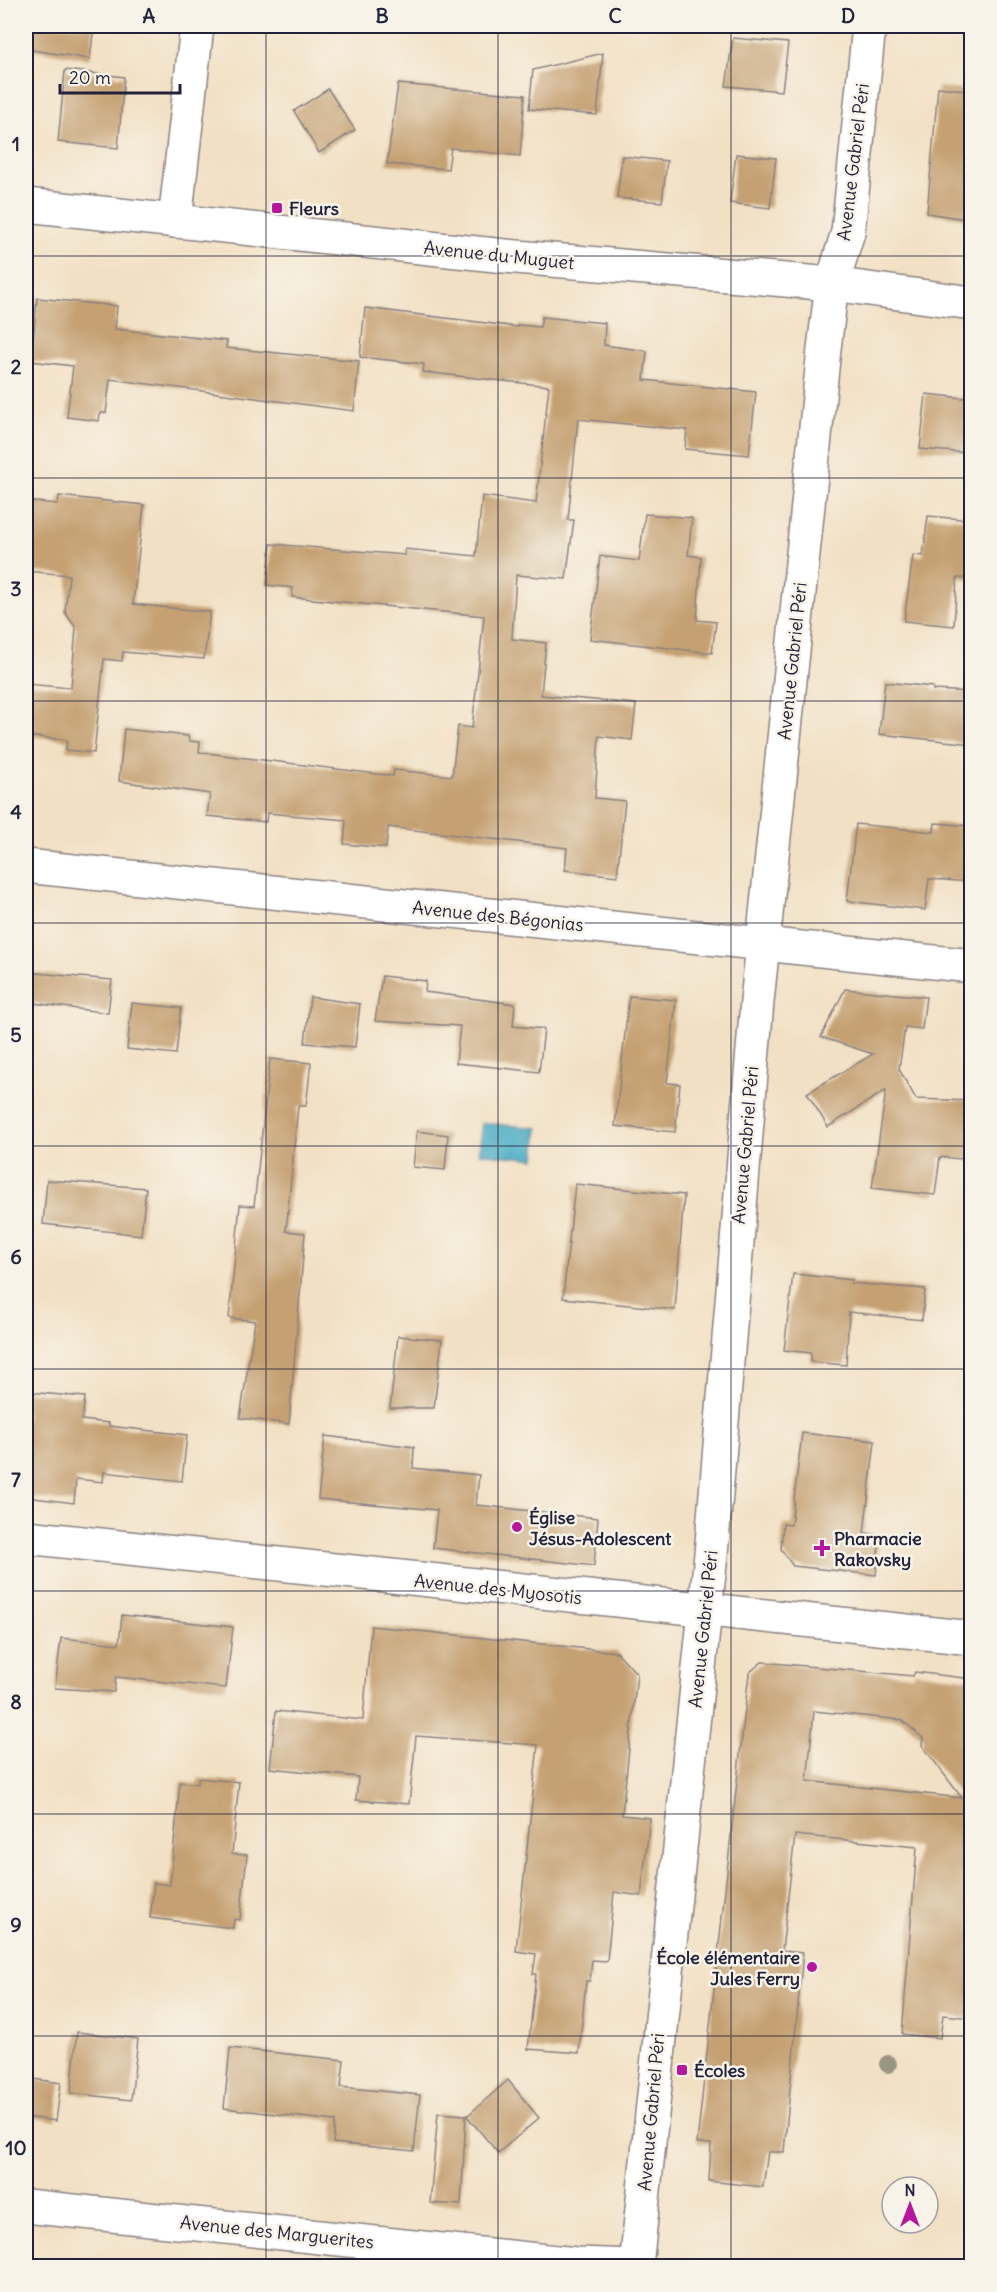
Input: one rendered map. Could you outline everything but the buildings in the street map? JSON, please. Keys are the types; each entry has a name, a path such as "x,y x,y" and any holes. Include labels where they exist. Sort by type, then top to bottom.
{"street":[{"path":"175,221 197,26"},
{"name":"Avenue Gabriel Péri","path":"636,2266 705,1611 762,944 832,285 848,232 869,26"},
{"name":"Avenue du Muguet","path":"26,205 505,256 832,285 972,303"},
{"name":"Avenue des Bégonias","path":"26,866 972,966"},
{"name":"Avenue des Myosotis","path":"26,1537 972,1638"},
{"name":"Avenue des Marguerites","path":"26,2206 576,2264 636,2266"}],"water":[{"path":"482,1123 538,1128 535,1159 479,1153"}],"place":[{"name":"Fleurs","path":"277,208"},
{"name":"Église Jésus-Adolescent","path":"517,1527"},
{"name":"Pharmacie Rakovsky","path":"822,1548"},
{"name":"École élémentaire Jules Ferry","path":"812,1967"},
{"name":"Écoles","path":"682,2070"}]}
